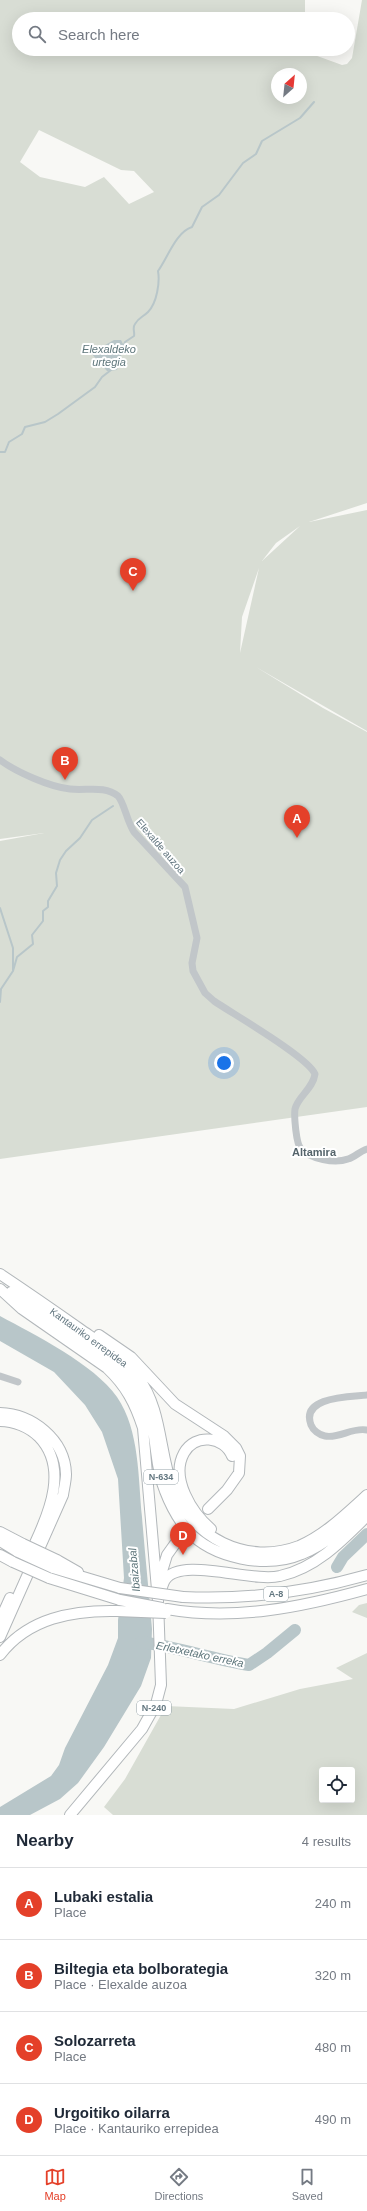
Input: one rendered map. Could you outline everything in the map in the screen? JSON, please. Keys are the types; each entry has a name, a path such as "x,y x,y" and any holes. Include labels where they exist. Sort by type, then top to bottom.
{"highway":[{"name":"Kantauriko errepidea","path":"0,1274 118,1356 139,1377 149,1396 159,1423 172,1486 184,1510 195,1524 219,1542 232,1548 257,1553 285,1550 305,1543 331,1526 367,1495"},
{"name":"Kantauriko errepidea","path":"0,1284 112,1362 132,1381 142,1400 152,1425 164,1490 176,1514 188,1531 202,1541 231,1557 265,1562 285,1560 320,1545 367,1506"},
{"path":"0,1289 22,1309 107,1368 127,1389 136,1404 143,1428 158,1601"},
{"path":"52,1309 115,1345 132,1357 175,1404 229,1440 240,1456 241,1465 239,1473 228,1488 208,1509"},
{"path":"0,1413 14,1413 39,1426 52,1438 60,1453 66,1473 60,1503 0,1637"},
{"path":"0,1421 14,1422 25,1427 41,1440 51,1456 55,1480 53,1496 46,1519 0,1620"},
{"path":"228,1488 235,1471 235,1462 227,1448 215,1439 206,1438 188,1447 183,1454 181,1472 184,1493 192,1507 202,1521 211,1529 235,1543 257,1553"},
{"path":"158,1601 165,1580 173,1573 184,1569 204,1569 259,1578 291,1573 317,1561 367,1516"},
{"path":"0,1532 20,1548"},
{"path":"154,1558 182,1534 162,1568 158,1601"},
{"name":"A-8","path":"0,1541 20,1548 98,1583 120,1588 183,1597 218,1598 270,1595 316,1588 367,1575"},
{"path":"0,1555 49,1578 120,1600 167,1611"},
{"name":"A-8","path":"167,1611 232,1614 266,1611 308,1604 367,1589"},
{"name":"N-240","path":"70,1815 148,1720 156,1704 161,1685 158,1601"},
{"path":"0,1655 19,1635 50,1619 82,1612 167,1611"}],"street":[{"name":"Elexalde auzoa","path":"0,760 29,776 55,785 70,789 109,790 119,797 128,823 134,832 185,887 196,933 193,971 205,993 214,1001 300,1058 315,1074 312,1084 295,1109 298,1144 302,1150 314,1157 336,1161 348,1159 367,1149"},
{"path":"0,1376 18,1382"},
{"path":"367,1395 322,1400 313,1408 310,1418 314,1429 324,1436 331,1437 353,1430 367,1430"}],"shaded area":[{"path":"0,0 305,0 305,12 12,12 12,56 317,56 342,65 347,64 352,56 355,56 355,41 362,0 367,0 367,503 309,522 367,510 367,731 256,667 323,708 367,732 367,1107 0,1159 0,841 44,833 0,839","holes":["39,130 121,170 134,171 154,192 129,204 104,177 85,187 40,177 20,162","300,526 262,561 276,543","259,568 240,653 242,617"]},
{"path":"367,1603 367,1618 352,1612 359,1605"},
{"path":"367,1653 367,1815 113,1815 104,1807 125,1779 166,1706 234,1709 300,1689 353,1679 336,1668"}],"water":[{"name":"Elexaldeko urtegia","path":"114,340 121,340 124,346 117,370 107,371 91,353"},
{"name":"Ibaizabal","path":"0,1316 63,1351 94,1373 107,1385 125,1410 137,1455 152,1629 151,1658 141,1686 104,1747 78,1783 60,1799 30,1815 0,1815 0,1807 51,1776 59,1765 65,1748 108,1665 118,1638 118,1620 124,1578 118,1479 102,1432 85,1405 54,1372 0,1341"}],"waterway":[{"path":"123,347 125,342 134,336 134,326 140,318 148,312 154,303 159,281 158,271 177,239 181,234 192,227 202,207 219,195 243,163 256,154 262,141 300,118 314,102"},
{"path":"0,452 5,452 9,442 22,434 25,427 45,422 58,414 95,387 102,377 111,370"},
{"path":"0,1002 1,989 13,971 17,957 33,944 32,935 43,921 43,911 48,907 48,901 57,886 56,873 60,860 66,851 80,838 92,820 113,806"},
{"path":"0,908 13,948 13,970"},
{"name":"Erletxetako erreka","path":"337,1567 343,1557 367,1534"},
{"name":"Erletxetako erreka","path":"141,1642 249,1665 267,1653 295,1630"}],"place":[{"name":"Solozarreta","path":"133,591"},
{"name":"Biltegia eta bolborategia","path":"65,780"},
{"name":"Lubaki estalia","path":"297,838"},
{"name":"Urgoitiko oilarra","path":"183,1555"}],"district":[{"name":"Altamira","path":"314,1152"}]}
